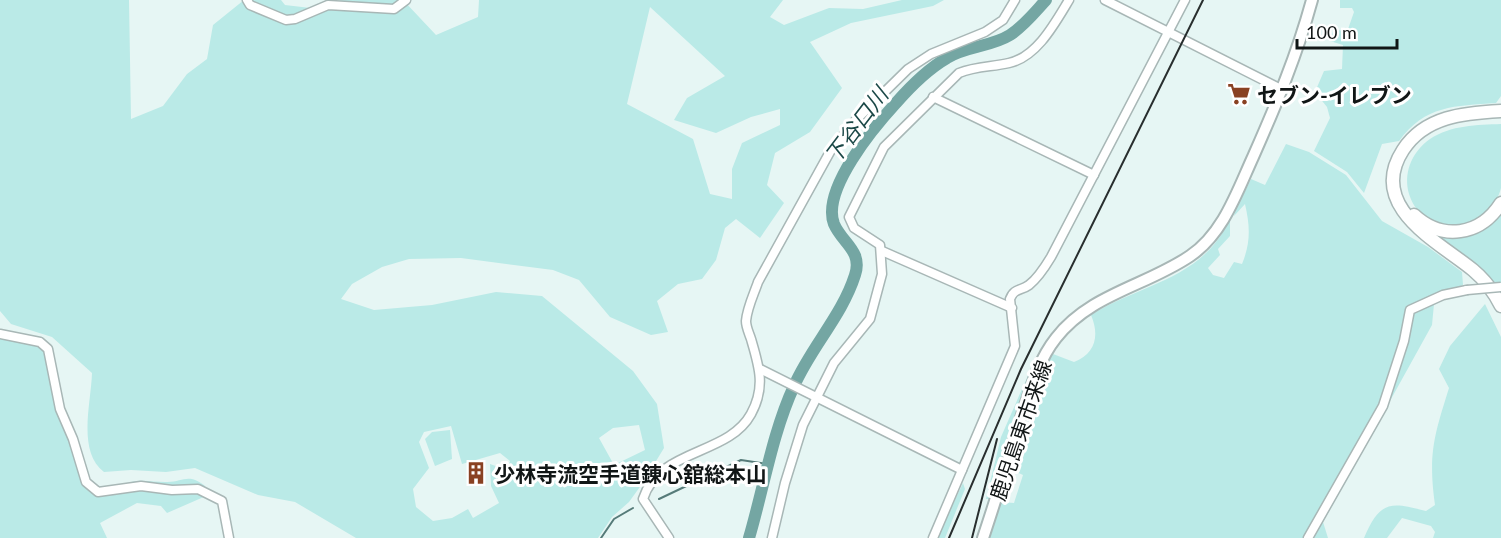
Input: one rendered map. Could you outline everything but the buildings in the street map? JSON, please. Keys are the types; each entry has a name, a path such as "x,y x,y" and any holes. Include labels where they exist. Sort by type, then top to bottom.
{"highway":[{"path":"1501,111 1463,114 1440,120 1422,130 1401,153 1395,168 1394,185 1405,215 1415,227 1473,270 1486,282 1501,306"},
{"path":"1501,118 1459,122 1427,134 1407,155 1401,181 1403,194 1414,215 1424,224 1446,232 1458,233 1481,225 1501,203"}],"main road":[{"name":"鹿児島東市来線","path":"983,538 1041,361 1065,326 1098,301 1178,264 1210,238 1225,218 1283,90 1312,0"}],"street":[{"path":"247,0 250,5 286,20 295,19 327,5 394,9 406,0"},
{"path":"669,538 643,499 647,487 659,471 729,435 746,421 753,411 762,382 746,323 750,304 758,282 831,150 855,121 908,69 948,46 985,33 1003,20 1015,0"},
{"path":"772,538 785,483 813,394 834,363 870,319 882,274 882,251 877,241 850,223 850,211 884,147 959,73 970,68 1012,63 1028,53 1054,24 1069,0"},
{"path":"1105,0 1283,90"},
{"path":"933,538 1015,346 1012,294 1016,290 1027,287 1051,257 1185,0"},
{"path":"933,98 1094,175"},
{"path":"882,251 1012,308"},
{"path":"1308,538 1383,406 1404,341 1410,310 1443,295 1501,287"},
{"path":"0,334 40,342 48,349 60,409 87,482 92,487 98,492 141,486 198,489 222,501 228,538"},
{"path":"760,369 962,470"}],"shaded area":[{"path":"0,0 129,0 131,119 163,106 187,74 207,59 213,25 244,0 281,0 285,5 319,9 341,0 403,0 436,35 478,17 479,0 783,0 770,17 784,25 829,8 863,9 902,0 944,0 933,6 851,23 810,42 842,88 810,132 775,153 767,185 784,203 760,238 736,219 725,228 716,260 702,279 678,284 657,301 668,332 651,335 610,317 579,280 553,270 461,258 409,259 382,267 352,284 341,299 374,310 432,305 496,292 542,296 633,371 657,404 664,448 629,502 612,517 598,538 356,538 295,502 258,495 195,468 166,472 131,470 104,472 96,463 88,440 92,373 52,337 11,324 0,311","holes":["650,7 725,76 687,98 674,120 716,133 751,117 780,109 780,125 742,143 732,169 732,199 710,194 693,139 627,104","639,425 645,450 614,465 599,438 613,428","451,426 462,464 500,453 510,461 507,470 490,464 491,486 499,503 473,518 468,509 452,518 433,521 416,507 413,489 429,468 419,442 424,432"]},
{"path":"1340,0 1501,0 1501,96 1496,103 1454,107 1430,114 1419,120 1399,141 1382,144 1364,193 1347,172 1314,151 1330,118 1327,107 1315,92 1324,71 1342,69 1343,45 1330,41 1334,29 1347,32 1354,12 1352,8 1340,8"},
{"path":"1501,124 1501,188 1489,210 1474,221 1449,225 1432,221 1420,212 1411,199 1407,184 1409,168 1416,153 1438,134 1464,127"},
{"path":"1286,144 1309,152 1346,175 1382,221 1428,247 1462,272 1463,285 1434,304 1432,325 1323,522 1328,538 990,538 1001,502 1014,503 1023,475 1012,470 1047,361 1053,354 1074,362 1081,359 1094,343 1095,330 1091,315 1187,268 1204,255 1218,239 1230,219 1230,236 1218,249 1220,255 1208,268 1213,275 1224,278 1234,262 1242,264 1249,234 1245,204 1234,216 1235,212 1251,179 1265,185"},
{"path":"1501,209 1501,298 1422,225 1447,235"},
{"path":"1485,304 1501,337 1501,538 1433,538 1435,532 1431,526 1402,518 1387,538 1364,538 1381,510 1404,506 1426,511 1435,505 1432,458 1449,388 1439,369 1450,346"},
{"path":"0,330 40,344 49,358 57,389 84,458 82,472 91,483 105,487 137,481 171,482 189,479 205,486 206,496 167,513 161,506 137,503 100,523 107,538 0,538"},
{"path":"1033,364 989,499 986,499 1001,437"},
{"path":"450,430 452,459 435,466 425,439 432,432"},
{"path":"963,483 965,489 945,538 937,538"}],"waterway":[{"name":"下谷口川","path":"749,538 786,404 801,372 842,304 855,275 857,267 854,253 834,224 832,210 842,177 875,127 926,73 954,54 995,42 1010,35 1025,23 1046,0"},
{"path":"659,499 741,460 767,464"},
{"path":"601,538 614,519 633,508"}],"railway":[{"path":"949,538 1021,369 1203,0"},
{"path":"972,538 997,439"}],"place":[{"name":"セブン-イレブン","path":"1239,94"},
{"name":"少林寺流空手道錬心舘総本山","path":"476,473"}]}
